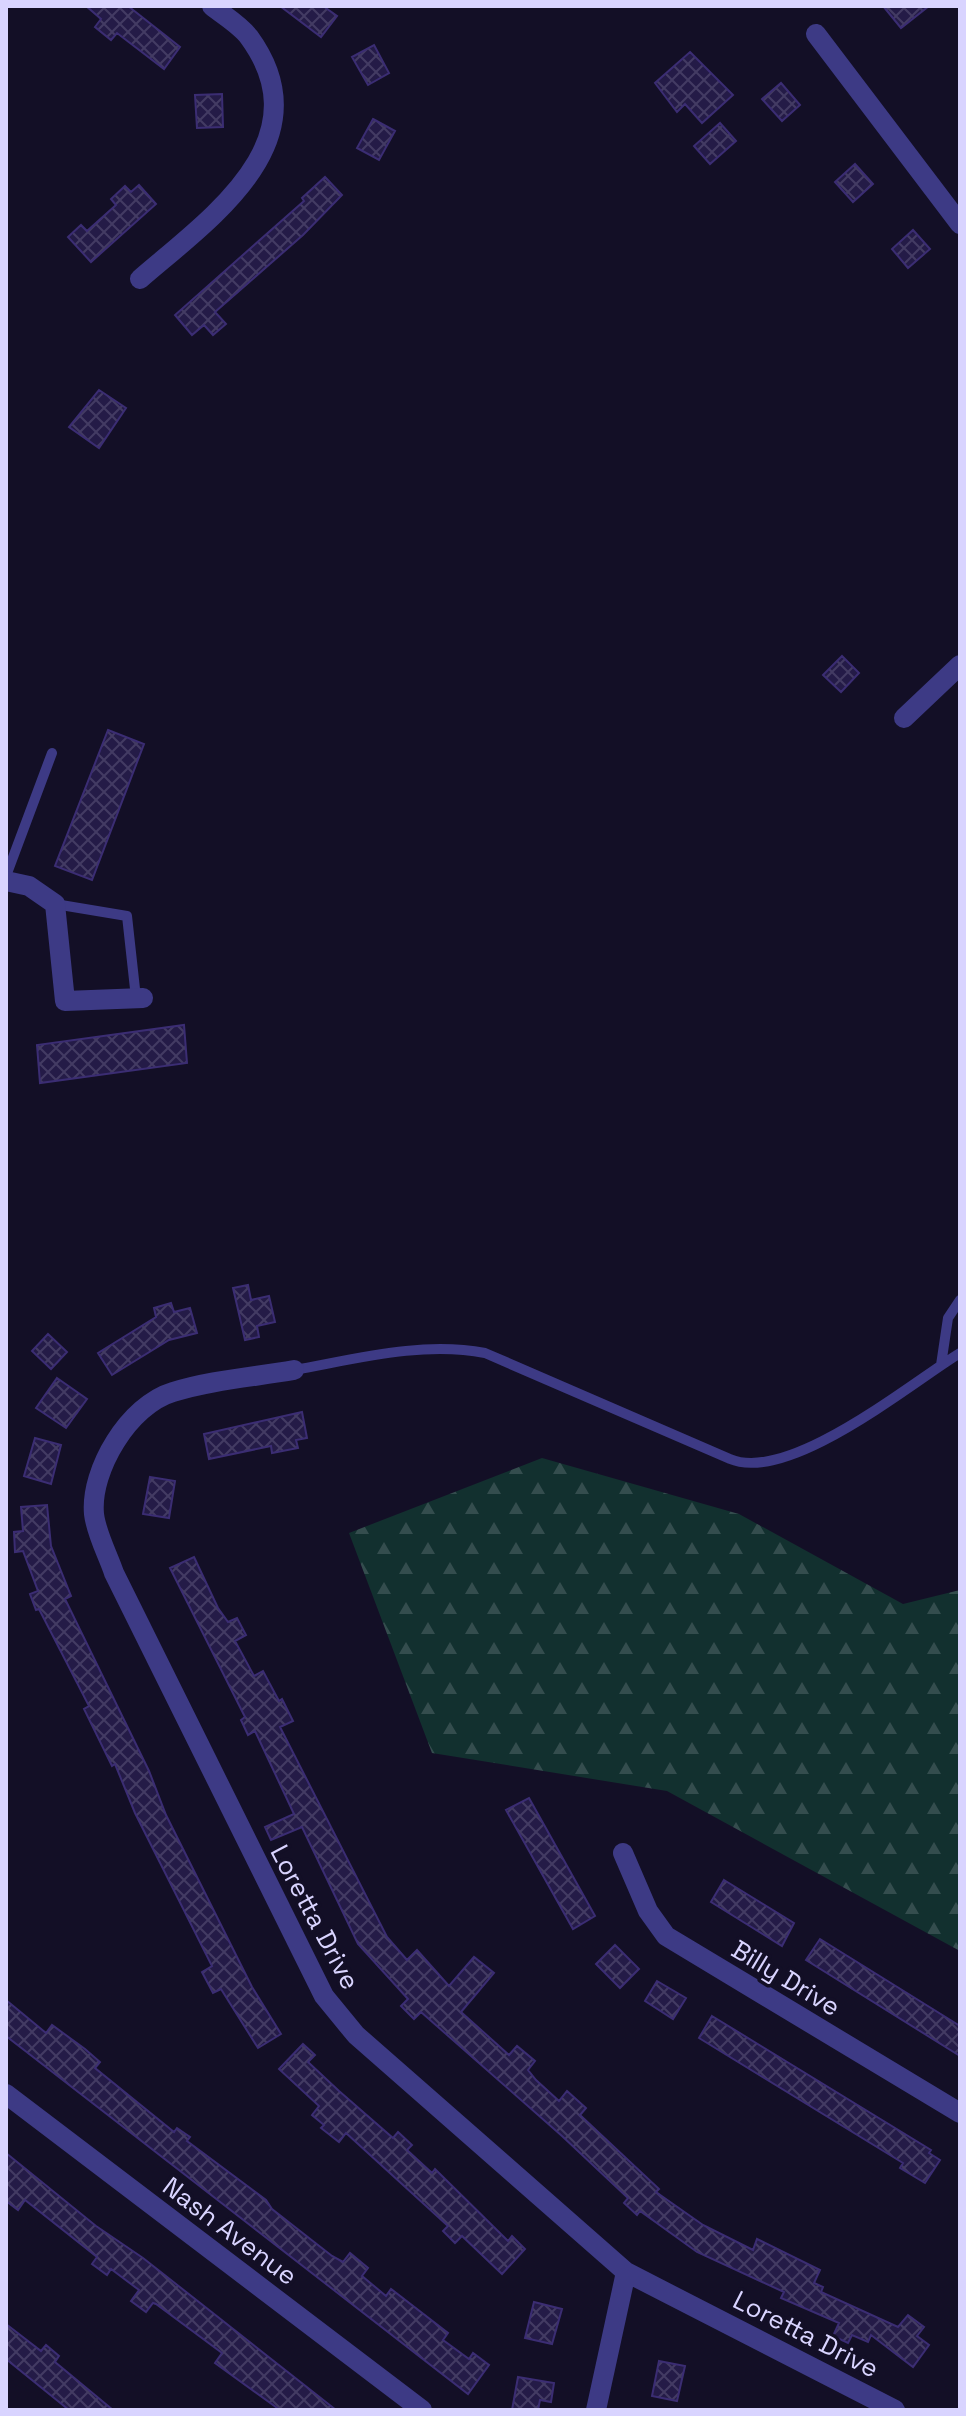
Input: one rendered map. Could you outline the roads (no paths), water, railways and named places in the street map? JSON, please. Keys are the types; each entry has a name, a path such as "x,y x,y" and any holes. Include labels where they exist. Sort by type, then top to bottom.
{"street":[{"path":"140,279 232,199 266,151 274,100 266,66 248,35 212,6"},
{"path":"816,34 960,224"},
{"path":"904,718 960,665"},
{"path":"6,878 29,886 55,904 65,1001 140,998"},
{"name":"Loretta Drive","path":"294,1370 170,1392 138,1414 122,1432 102,1469 94,1515 114,1573 324,1996 356,2035 626,2272 895,2410"},
{"name":"Billy Drive","path":"623,1853 648,1911 666,1936 960,2113"},
{"name":"Nash Avenue","path":"6,2094 422,2410"},
{"path":"596,2410 626,2272"}],"lane":[{"path":"6,878 52,753"},
{"path":"55,904 127,916 140,998"},
{"path":"941,1365 948,1318 960,1300"},
{"path":"294,1370 417,1350 464,1349 485,1353 730,1459 750,1463 806,1447 848,1429 960,1353"}]}
